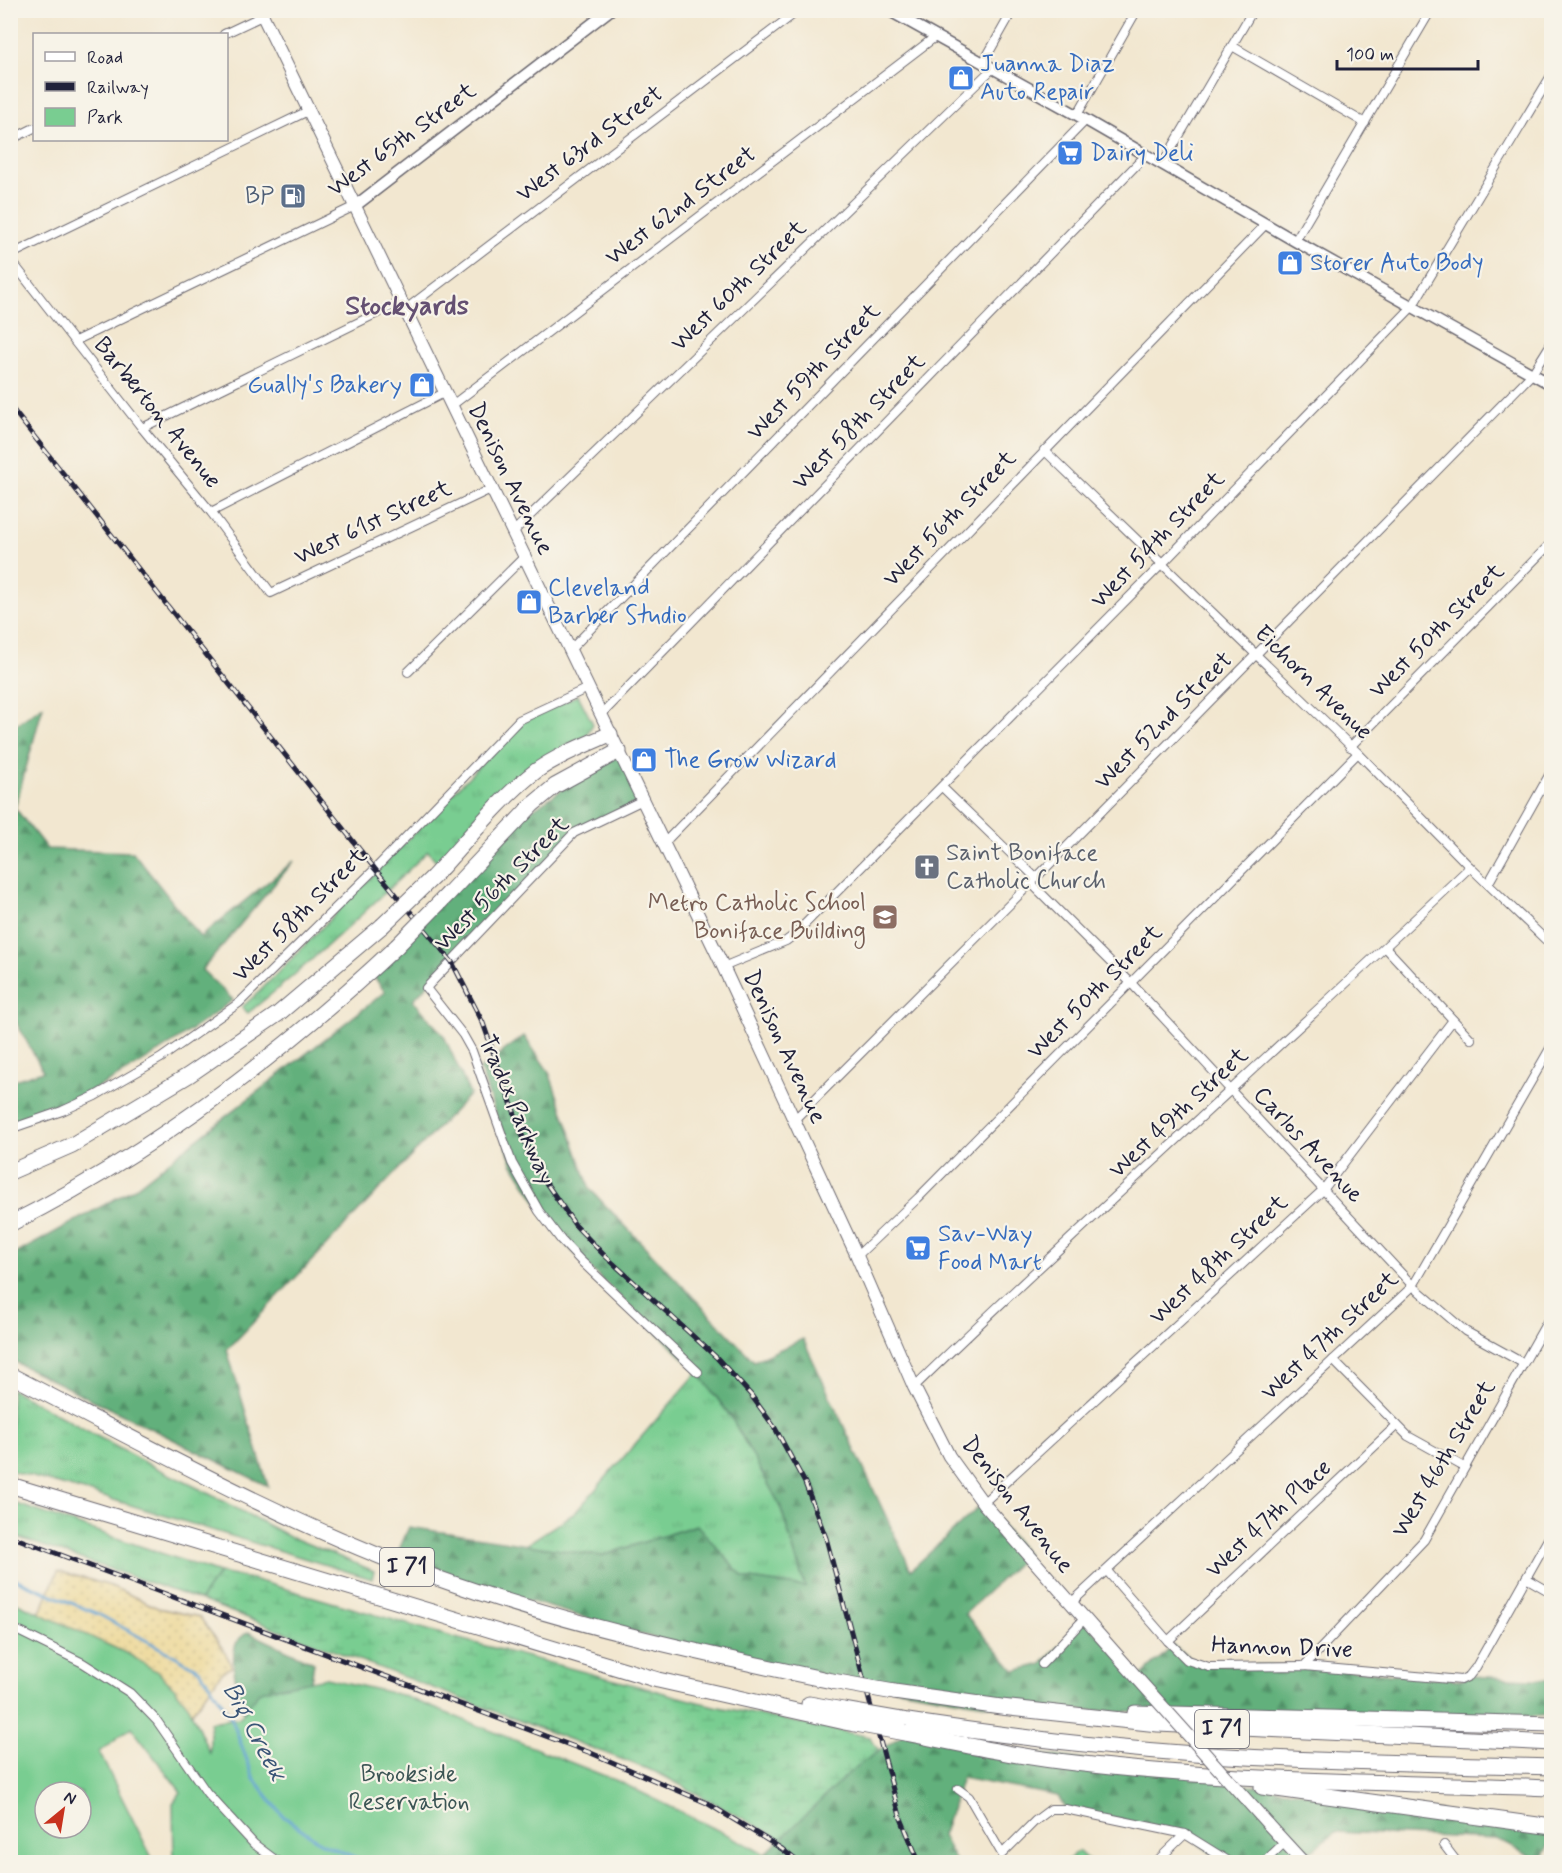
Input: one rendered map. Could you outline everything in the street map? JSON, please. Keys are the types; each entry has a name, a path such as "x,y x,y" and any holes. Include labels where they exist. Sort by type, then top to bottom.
{"highway":[{"path":"10,1172 72,1145 189,1075 278,1014 382,926 433,877 506,798 529,777 555,759 610,734"},
{"path":"10,1224 80,1186 142,1148 265,1061 313,1022 397,945 532,805 555,786 619,751"},
{"name":"I 71","path":"10,1376 278,1512 436,1578 568,1620 722,1658 894,1692 1001,1707 1158,1724 1551,1743"},
{"name":"I 71","path":"10,1485 676,1684 903,1727 1194,1754 1551,1767"},
{"path":"1001,1707 1551,1724"},
{"path":"1409,1720 1551,1715"},
{"path":"903,1727 1074,1763 1185,1774 1367,1783 1551,1788"},
{"path":"1185,1774 1551,1827"}],"main road":[{"name":"Denison Avenue","path":"261,13 664,843 857,1256 914,1387 949,1456 983,1503 1070,1604 1303,1863"}],"street":[{"name":"West 65th Street","path":"75,341 355,206 610,10"},
{"name":"West 63rd Street","path":"142,428 404,305 799,10"},
{"path":"888,10 1081,117 1551,385"},
{"path":"988,65 1013,10"},
{"name":"West 59th Street","path":"570,650 1081,117 1137,10"},
{"path":"1162,165 1253,10"},
{"path":"1295,241 1431,10"},
{"path":"226,33 261,13"},
{"name":"West 62nd Street","path":"451,406 935,37"},
{"path":"1232,46 1365,123"},
{"name":"West 60th Street","path":"513,532 988,65"},
{"name":"West 54th Street","path":"723,967 786,941 794,935 1162,564 1412,307 1551,74"},
{"path":"10,257 308,111"},
{"path":"10,140 33,128"},
{"name":"West 58th Street","path":"601,715 1146,155"},
{"name":"West 56th Street","path":"664,843 1266,224"},
{"name":"Barberton Avenue","path":"10,257 142,428 211,512 271,593"},
{"name":"West 52nd Street","path":"794,1120 1532,374 1551,342"},
{"path":"211,512 444,393"},
{"name":"Eichorn Avenue","path":"1044,450 1358,753 1551,946"},
{"name":"West 61st Street","path":"271,593 491,489"},
{"name":"West 50th Street","path":"1350,747 1551,542"},
{"path":"408,672 525,556"},
{"name":"West 58th Street","path":"10,1129 62,1112 95,1096 161,1058 239,1004 358,886 519,720 588,688"},
{"name":"West 50th Street","path":"857,1256 916,1200 1358,753"},
{"path":"1488,884 1551,771"},
{"name":"Carlos Avenue","path":"942,787 1131,983 1413,1286 1465,1330 1523,1363"},
{"name":"West 56th Street","path":"426,988 574,833 643,800"},
{"name":"West 49th Street","path":"914,1387 993,1310 1386,948 1470,867"},
{"path":"1386,948 1471,1039"},
{"name":"Tradex Parkway","path":"426,988 463,1035 472,1051 512,1162 539,1210 561,1240 581,1261 698,1372"},
{"name":"West 48th Street","path":"983,1503 1323,1190 1453,1020"},
{"name":"West 47th Street","path":"1070,1604 1413,1286 1551,1044"},
{"name":"West 46th Street","path":"1304,1666 1424,1540 1551,1313"},
{"path":"1333,1360 1408,1436 1464,1467"},
{"name":"West 47th Place","path":"1168,1641 1397,1425"},
{"path":"1551,1532 1526,1578 1551,1593"},
{"name":"Hannon Drive","path":"1107,1570 1187,1660 1209,1668 1304,1666 1461,1680 1469,1676 1476,1667 1526,1578"},
{"path":"1042,1664 1084,1620"},
{"path":"10,1627 82,1663 130,1693 157,1721 207,1793 254,1844 278,1863"},
{"path":"958,1789 969,1797 1002,1854 1035,1821 1052,1809 1065,1809 1185,1834 1230,1863"},
{"path":"1156,1863 1185,1834"},
{"path":"1264,1863 1285,1842"},
{"path":"1444,1845 1457,1863"}],"green space":[{"path":"578,695 593,724 586,736 549,755 517,777 437,862 428,851 295,975 248,1013 242,1007 523,721"},
{"path":"43,706 15,808 47,849 133,852 200,937 294,861 202,970 233,1000 154,1055 99,1087 41,1114 11,1124 11,1081 43,1071 11,1013 10,729"},
{"path":"619,751 643,800 574,833 413,1000 444,1036 470,1094 227,1350 268,1486 11,1360 10,1257 133,1189 385,992 370,971 517,820"},
{"path":"524,1036 549,1072 590,1189 754,1361 803,1339 911,1570 983,1503 1027,1554 965,1614 1015,1671 1042,1664 1084,1619 1138,1679 1173,1646 1198,1664 1304,1666 1461,1680 1469,1676 1551,1680 1551,1715 1528,1717 1245,1717 1001,1707 722,1658 394,1561 409,1527 601,1556 697,1525 744,1578 805,1587 780,1505 731,1417 698,1372 561,1240 512,1163 480,1069"},
{"path":"698,1372 731,1417 780,1505 805,1588 744,1578 696,1525 601,1556 525,1545 575,1513"},
{"path":"11,1389 144,1462 286,1535 374,1571 372,1579 91,1493 11,1471"},
{"path":"11,1502 219,1573 200,1600 11,1535"},
{"path":"219,1573 252,1579 459,1639 714,1706 870,1737 879,1751 853,1769 781,1839 658,1773 200,1600"},
{"name":"Brookside Reservation","path":"11,1600 130,1655 159,1673 189,1707 210,1754 210,1722 239,1718 260,1691 326,1678 401,1695 620,1782 746,1844 777,1862 174,1862 173,1803 181,1792 131,1727 99,1752 154,1862 11,1862"},
{"path":"248,1632 314,1663 306,1710 245,1717 237,1690 234,1658 237,1642"},
{"path":"905,1733 1552,1827 1551,1841 1541,1862 1497,1839 1335,1832 1301,1860 1303,1862 1224,1862 1185,1834 1065,1809 1058,1796 962,1778 942,1836 956,1862 777,1862 764,1855 853,1769"},
{"path":"1078,1851 1090,1862 1066,1862"}],"sand":[{"path":"58,1571 111,1586 158,1608 200,1617 222,1647 232,1667 223,1671 190,1715 37,1619"}],"waterway":[{"name":"Big Creek","path":"10,1577 100,1615 200,1670 231,1717 254,1779 283,1816 321,1843 366,1862"}],"railway":[{"path":"10,406 375,869 452,962 483,1023 524,1140 542,1177 575,1225 603,1254 717,1358 751,1395 775,1428 805,1483 826,1538 900,1816 919,1862"},
{"path":"10,1536 591,1753 707,1803 782,1849 798,1862"}],"place":[{"name":"Juanna Diaz Auto Repair","path":"961,78"},
{"name":"Dairy Deli","path":"1070,153"},
{"name":"BP","path":"293,196"},
{"name":"Storer Auto Body","path":"1290,263"},
{"name":"Gually's Bakery","path":"422,385"},
{"name":"Cleveland Barber Studio","path":"529,602"},
{"name":"The Grow Wizard","path":"644,760"},
{"name":"Saint Boniface Catholic Church","path":"927,867"},
{"name":"Metro Catholic School Boniface Building","path":"885,917"},
{"name":"Sav-Way Food Mart","path":"918,1248"}],"district":[{"name":"Stockyards","path":"407,306"}]}
